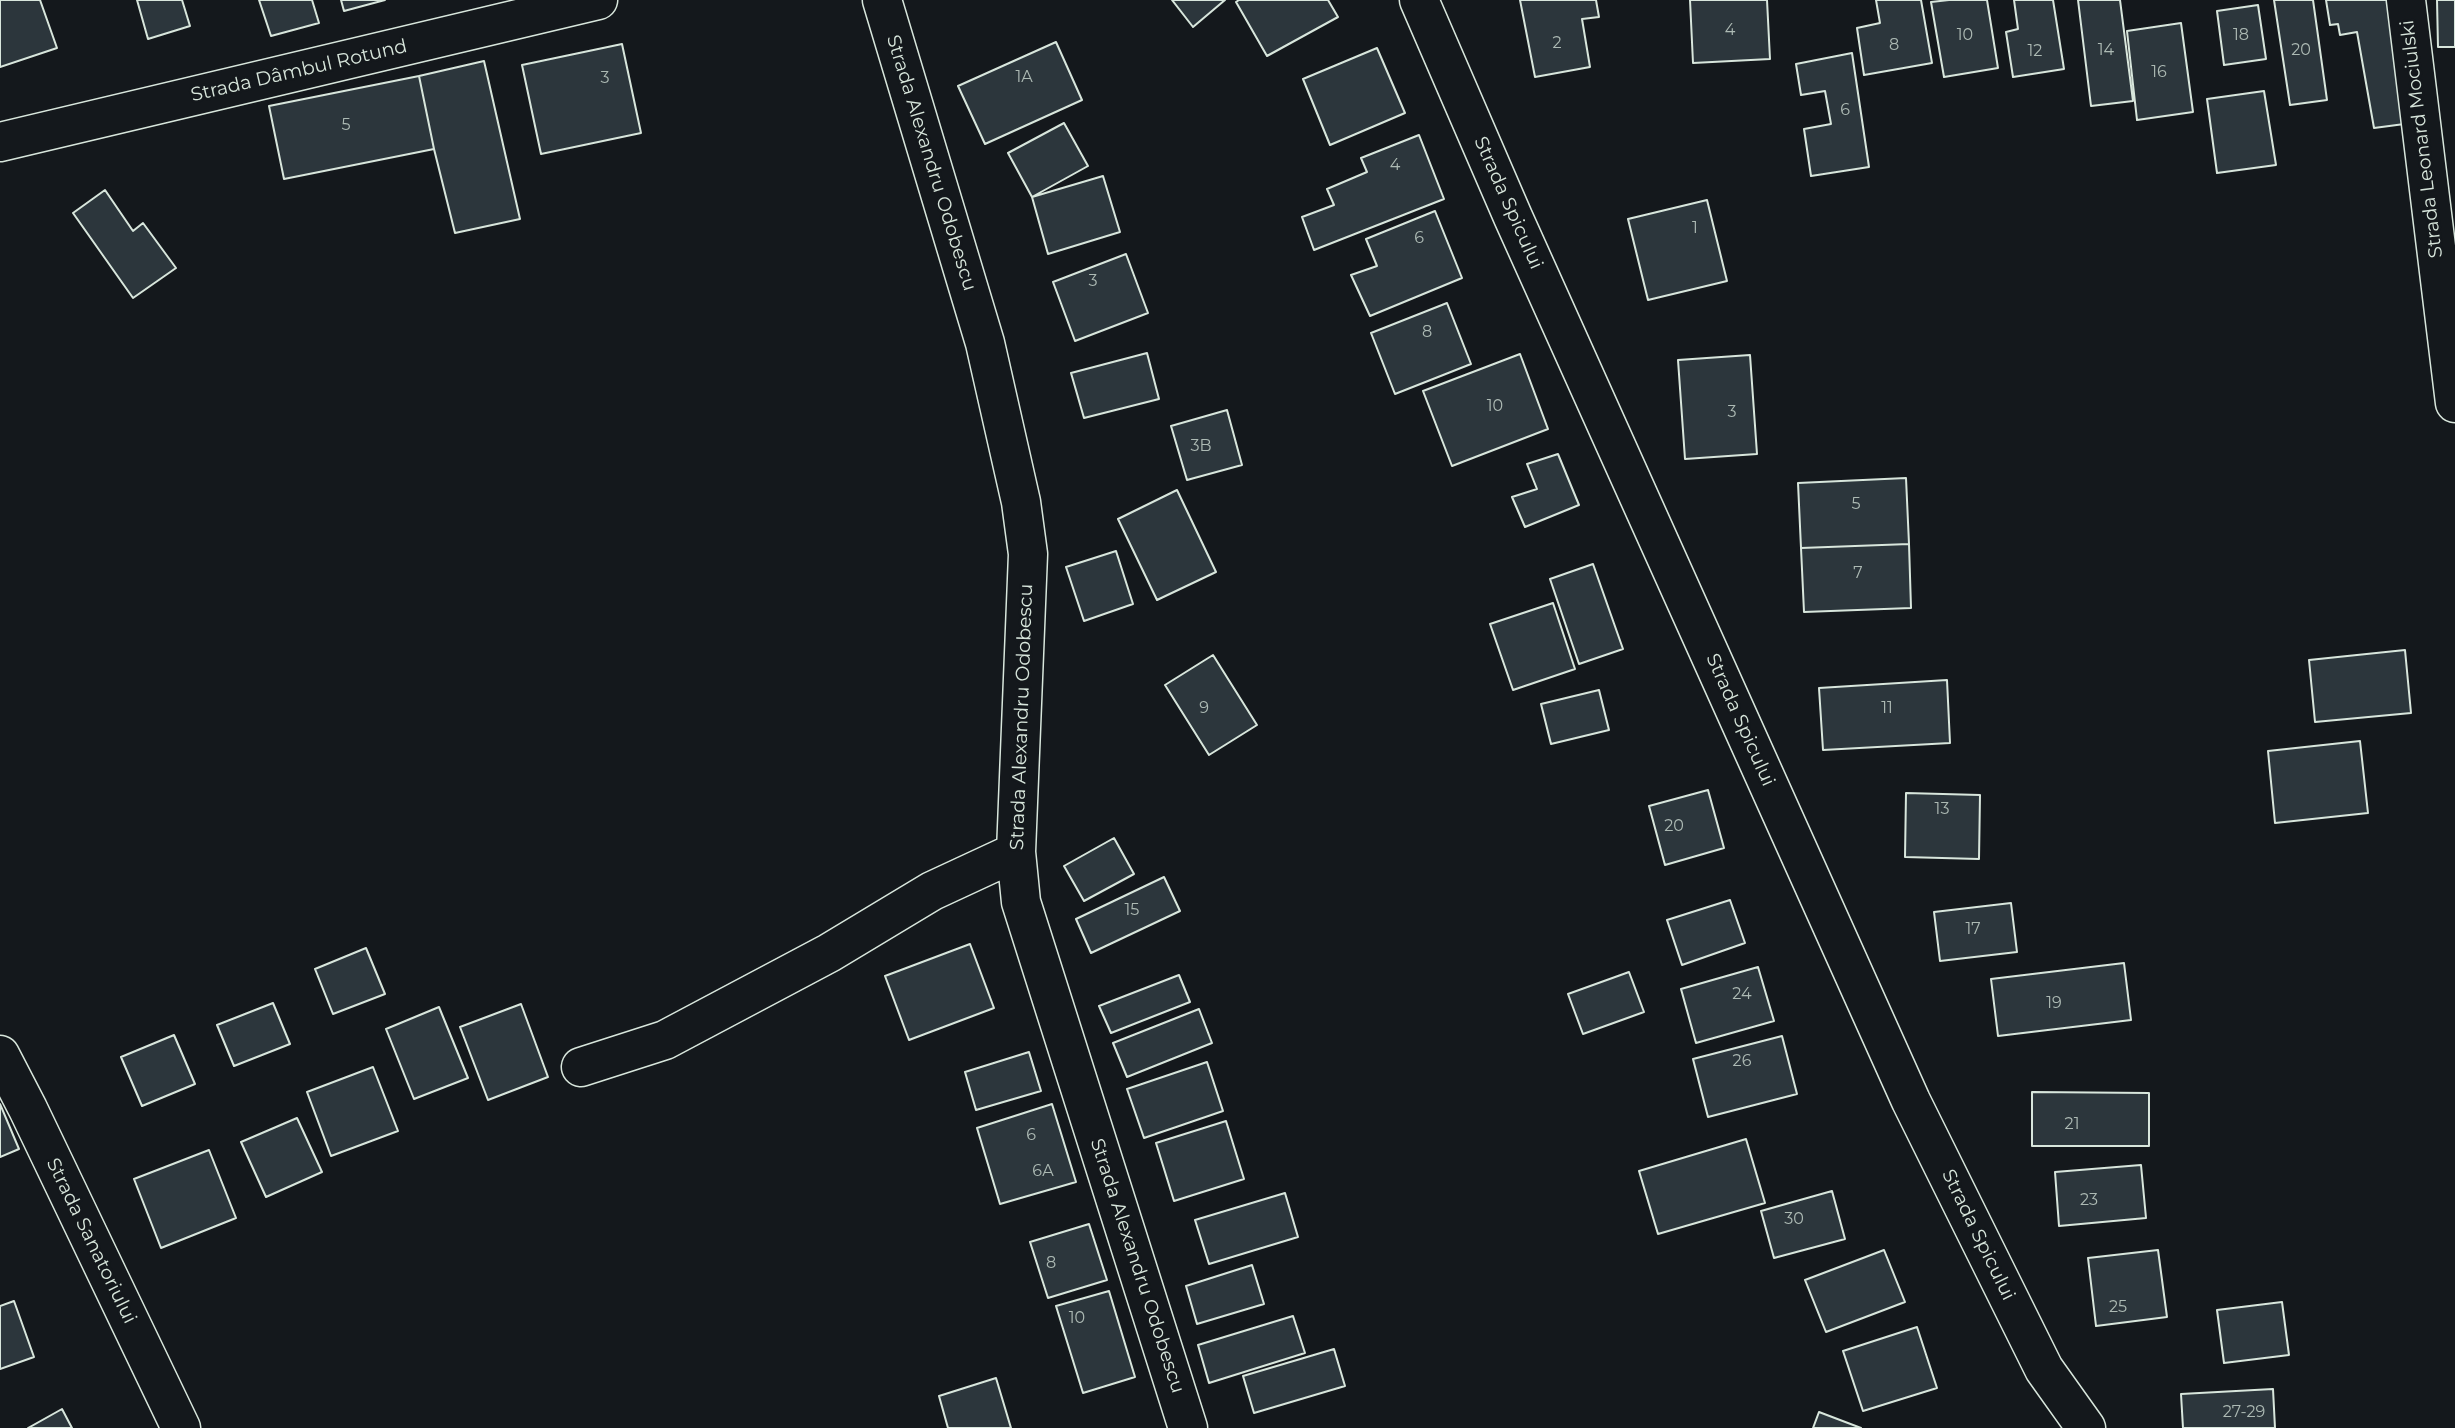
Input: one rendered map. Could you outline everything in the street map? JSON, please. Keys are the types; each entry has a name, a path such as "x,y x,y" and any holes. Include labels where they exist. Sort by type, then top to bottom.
{"street":[{"name":"Strada Dâmbul Rotund","path":"0,142 598,0"},
{"name":"Strada Alexandru Odobescu","path":"883,0 985,343 1021,502 1028,554 1016,852 1021,902 1188,1428"},
{"name":"Strada Spicului","path":"1419,0 1513,217 1911,1101 2044,1369 2086,1428"},
{"name":"Strada Leonard Mociulski","path":"2406,0 2455,403"},
{"path":"581,1067 665,1040 829,953 932,891 1016,852"},
{"name":"Strada Sanatoriului","path":"0,1055 181,1428"}],"building":[{"path":"0,0 40,0 57,48 0,67"},
{"path":"137,0 182,0 190,26 148,39"},
{"path":"259,0 312,0 319,23 271,36"},
{"path":"341,0 385,0 344,11"},
{"path":"1172,0 1225,0 1193,27"},
{"path":"1328,0 1338,17 1267,56 1236,2"},
{"path":"1520,0 1596,0 1599,17 1582,19 1590,67 1535,77"},
{"path":"1690,0 1767,0 1770,59 1693,63"},
{"path":"1876,0 1921,0 1932,63 1864,75 1857,28 1880,23"},
{"path":"1987,0 1998,68 1944,77 1931,2"},
{"path":"2014,0 2053,0 2064,69 2013,77 2006,32 2018,29"},
{"path":"2078,0 2120,0 2133,101 2091,106"},
{"path":"2274,0 2313,0 2327,100 2290,105"},
{"path":"2326,0 2389,0 2412,123 2374,128 2357,32 2340,35 2338,24 2330,25"},
{"path":"2437,0 2455,0 2455,47 2438,47"},
{"path":"2258,5 2266,59 2224,65 2217,11"},
{"path":"2181,23 2193,112 2137,120 2127,31"},
{"path":"1056,42 1082,100 985,144 958,86"},
{"path":"622,44 641,133 541,154 522,65"},
{"path":"1377,48 1405,113 1330,145 1303,79"},
{"path":"1852,53 1869,167 1811,176 1804,129 1831,124 1825,91 1801,95 1796,64"},
{"path":"484,61 520,219 455,233 419,76"},
{"path":"419,76 434,149 284,179 269,106"},
{"path":"2264,91 2276,165 2217,173 2207,99"},
{"path":"1064,123 1088,166 1032,197 1008,153"},
{"path":"1419,135 1444,199 1314,250 1302,217 1334,205 1327,189 1367,172 1361,158"},
{"path":"1103,176 1120,232 1048,254 1032,197"},
{"path":"105,190 133,231 143,223 176,268 133,298 73,213"},
{"path":"1707,200 1727,281 1648,300 1628,219"},
{"path":"1435,211 1462,278 1370,316 1351,275 1377,266 1366,239"},
{"path":"1126,254 1148,313 1075,341 1053,282"},
{"path":"1447,303 1471,364 1395,394 1371,333"},
{"path":"1147,353 1159,399 1084,418 1071,373"},
{"path":"1520,354 1548,429 1452,466 1423,391"},
{"path":"1750,355 1757,454 1685,459 1678,360"},
{"path":"1227,410 1242,465 1187,480 1171,426"},
{"path":"1558,454 1579,505 1525,527 1512,497 1537,489 1527,464"},
{"path":"1906,478 1909,544 1801,548 1798,483"},
{"path":"1177,490 1216,572 1157,600 1118,519"},
{"path":"1909,544 1911,608 1804,612 1801,548"},
{"path":"1116,551 1133,604 1084,621 1066,567"},
{"path":"1593,564 1623,649 1579,664 1550,579"},
{"path":"1553,603 1575,669 1513,690 1490,624"},
{"path":"2405,650 2411,713 2315,722 2309,660"},
{"path":"1213,655 1257,725 1209,755 1165,685"},
{"path":"1947,680 1950,743 1823,750 1819,688"},
{"path":"1599,690 1609,730 1551,744 1541,704"},
{"path":"2360,741 2368,813 2275,823 2268,751"},
{"path":"1708,790 1724,848 1665,865 1649,806"},
{"path":"1906,793 1980,795 1979,859 1905,857"},
{"path":"1114,838 1134,874 1084,901 1064,866"},
{"path":"1164,877 1180,911 1091,953 1076,919"},
{"path":"1730,900 1745,943 1682,965 1667,920"},
{"path":"2011,903 2017,952 1940,961 1934,912"},
{"path":"970,944 994,1008 909,1040 885,976"},
{"path":"366,948 385,994 333,1014 315,969"},
{"path":"2124,963 2131,1020 1998,1036 1991,979"},
{"path":"1758,967 1774,1021 1696,1043 1681,989"},
{"path":"1629,972 1644,1012 1583,1034 1568,994"},
{"path":"1179,975 1190,1002 1111,1033 1099,1006"},
{"path":"273,1003 290,1044 234,1066 217,1025"},
{"path":"521,1004 548,1077 488,1100 460,1027"},
{"path":"439,1007 468,1078 414,1099 386,1029"},
{"path":"1199,1009 1212,1043 1127,1077 1113,1043"},
{"path":"174,1035 195,1084 142,1106 121,1057"},
{"path":"1782,1036 1797,1094 1708,1117 1693,1059"},
{"path":"1029,1052 1041,1091 976,1110 965,1072"},
{"path":"1207,1062 1223,1111 1144,1138 1127,1089"},
{"path":"373,1067 398,1131 331,1156 307,1092"},
{"path":"2032,1092 2149,1093 2149,1146 2032,1146"},
{"path":"0,1104 19,1149 0,1157"},
{"path":"1052,1104 1076,1182 1000,1204 977,1128"},
{"path":"297,1118 322,1172 266,1197 241,1142"},
{"path":"1226,1121 1244,1179 1174,1201 1156,1143"},
{"path":"1746,1139 1765,1203 1658,1234 1639,1171"},
{"path":"209,1150 236,1218 161,1248 134,1179"},
{"path":"2141,1165 2146,1218 2059,1226 2055,1172"},
{"path":"1832,1191 1845,1239 1774,1258 1761,1211"},
{"path":"1285,1193 1298,1237 1209,1264 1195,1220"},
{"path":"1089,1224 1107,1280 1048,1298 1030,1242"},
{"path":"1884,1250 1905,1302 1826,1332 1805,1280"},
{"path":"2158,1250 2167,1317 2096,1326 2088,1258"},
{"path":"1252,1265 1264,1304 1197,1324 1186,1286"},
{"path":"1109,1291 1135,1377 1083,1393 1056,1306"},
{"path":"14,1301 34,1357 0,1369 0,1306"},
{"path":"2282,1302 2289,1355 2224,1363 2217,1310"},
{"path":"1293,1316 1305,1353 1209,1383 1198,1345"},
{"path":"1917,1327 1937,1388 1863,1411 1843,1351"},
{"path":"1334,1349 1345,1386 1254,1413 1243,1376"},
{"path":"996,1378 1011,1428 948,1428 939,1396"},
{"path":"2273,1389 2275,1428 2183,1428 2181,1394"},
{"path":"62,1409 72,1428 28,1428"},
{"path":"1819,1412 1861,1428 1813,1428"}]}
